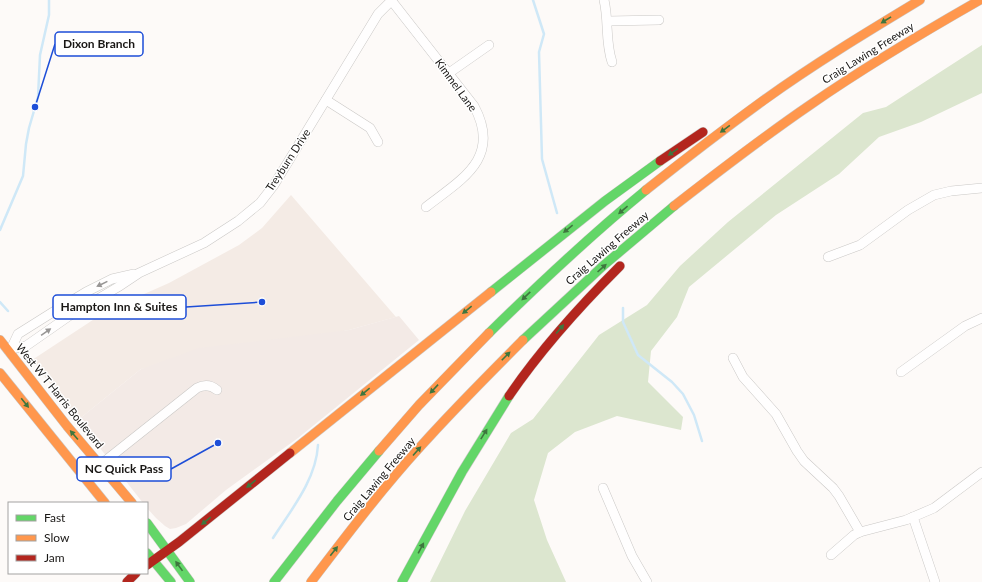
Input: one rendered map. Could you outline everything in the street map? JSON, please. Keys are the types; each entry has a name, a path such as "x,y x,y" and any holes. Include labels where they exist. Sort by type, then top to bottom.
{"main road":[{"name":"Craig Lawing Freeway","path":"274,582 358,474 420,404 476,345 560,265 646,190 702,146 828,56 920,0"},
{"name":"Craig Lawing Freeway","path":"311,582 356,524 402,469 470,394 505,357 544,320 633,240 714,175 771,132 852,77 980,0"},
{"path":"171,582 150,563 279,462 605,200 655,164 716,124 779,90"},
{"path":"636,250 714,175"},
{"path":"402,582 459,475 501,407 524,374 570,317 625,260"},
{"name":"West W T Harris Boulevard","path":"0,340 67,426 131,502"},
{"path":"0,373 104,502"},
{"path":"148,524 190,582"},
{"path":"128,582 135,574"}],"street":[{"name":"Kimmel Lane","path":"391,0 474,106 481,120 483,131 482,147 478,161 467,175 426,207"},
{"name":"Treyburn Drive","path":"7,350 26,346 69,316 139,273 204,243 238,221 260,203 274,186 378,14 391,0"},
{"path":"604,0 608,21 608,43 612,62"},
{"path":"608,21 659,20"},
{"path":"449,73 489,45"},
{"path":"326,100 370,128 378,142"},
{"path":"828,257 860,245 908,210 934,195 951,191 982,188"},
{"name":"Treyburn Drive","path":"7,350 18,334 86,292 112,279 139,273"},
{"path":"901,372 965,326 982,318"},
{"path":"733,358 743,377 776,414 804,461 833,488 839,496 860,532"},
{"path":"100,464 197,388 207,385 217,390"},
{"path":"831,555 854,535 860,532 913,517 934,508 982,472"},
{"path":"603,488 632,556 647,582"},
{"path":"913,517 935,582"}],"shaded area":[{"path":"291,195 396,317 349,330 141,369 78,420 32,360 108,310 169,283 239,245 262,228"},
{"path":"399,316 419,340 298,438 226,490 186,524 176,528 170,529 156,518 148,509 148,502 142,502 78,420 141,369 199,348 349,330"}],"green space":[{"path":"982,45 982,93 921,122 879,137 839,174 776,215 689,287 677,317 651,351 648,382 683,417 681,430 617,416 575,432 548,453 534,500 547,540 566,582 430,582 465,511 511,433 533,419 599,335 647,305 680,266 728,222 863,113 886,107"}],"waterway":[{"path":"0,230 23,176 29,128 38,97 40,55 49,15 49,0"},
{"path":"533,0 544,34 539,52 542,159 557,213"},
{"path":"0,302 8,311"},
{"path":"623,308 623,322 638,355 672,382 683,394 694,415 702,441"},
{"path":"273,538 302,494 308,482 313,470 318,445"}],"traffic: fast":[{"path":"491,292 605,201 660,161"},
{"path":"489,333 605,224 646,190"},
{"path":"523,340 604,265 674,206"},
{"path":"402,582 462,472 509,396"},
{"path":"274,582 337,501 379,451"},
{"path":"148,524 190,582"},
{"path":"148,554 171,582"}],"traffic: slow":[{"path":"646,190 764,100 841,48 920,0"},
{"path":"674,206 758,142 831,91 894,51 980,0"},
{"path":"290,453 491,292"},
{"path":"379,451 419,405 489,333"},
{"path":"0,340 67,426 131,502"},
{"path":"311,582 364,513 432,433 523,340"},
{"path":"0,373 104,502"}],"traffic: jam":[{"path":"660,161 703,132"},
{"path":"509,396 534,361 562,328 620,266"},
{"path":"148,564 179,542 290,453"},
{"path":"127,582 135,574"}],"place":[{"name":"Dixon Branch","path":"35,107"},
{"name":"Hampton Inn & Suites","path":"262,302"},
{"name":"NC Quick Pass","path":"218,443"}]}
